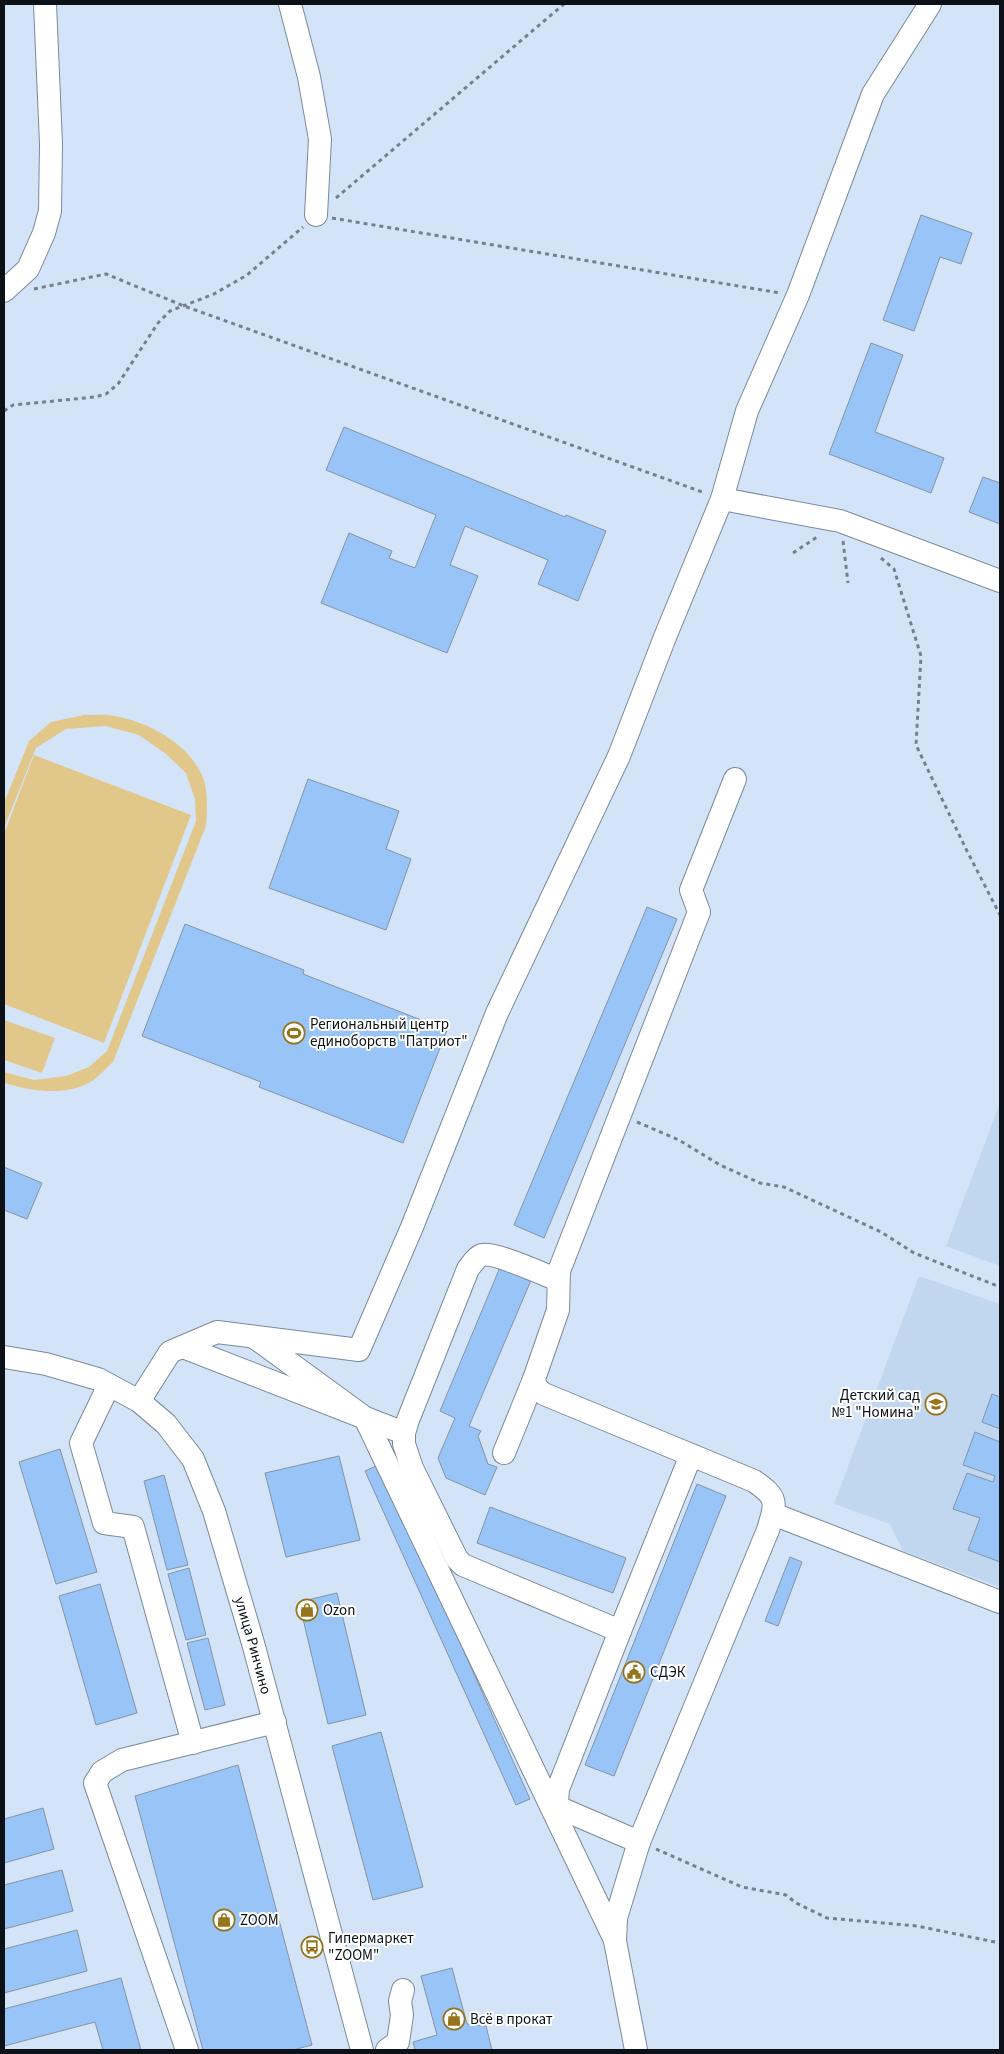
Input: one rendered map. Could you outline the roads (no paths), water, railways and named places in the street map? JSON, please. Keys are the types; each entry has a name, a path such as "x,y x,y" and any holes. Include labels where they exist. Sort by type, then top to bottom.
{"street":[{"path":"4,291 28,269 44,233 50,211 52,144 45,4"},
{"path":"290,4 309,77 320,139 316,216"},
{"path":"138,1401 170,1352 217,1332 359,1350 412,1227 497,1013 619,756 722,499 747,411 798,296 873,94 930,4"},
{"path":"722,499 840,521 1000,581"},
{"path":"504,1454 534,1379 558,1310 559,1271 699,912 691,890 735,779"},
{"path":"558,1280 494,1255 482,1255 475,1259 468,1269 404,1433 404,1444 412,1468 457,1559 463,1565 620,1631"},
{"path":"252,1336 365,1418 616,1941"},
{"path":"183,1346 404,1433"},
{"name":"улица Ринчино","path":"4,1357 46,1364 98,1379 138,1401 166,1424 193,1459 214,1511 254,1643 362,2050"},
{"path":"534,1379 536,1388 544,1394 754,1481 768,1490 774,1500 773,1514 764,1540 640,1842 616,1918 616,1941 636,2050"},
{"path":"109,1385 81,1443 104,1523 133,1527 193,1743"},
{"path":"640,1842 560,1808 557,1803 558,1789 691,1455"},
{"path":"773,1514 1000,1602"},
{"path":"187,2050 95,1783 102,1772 122,1760 274,1722"},
{"path":"387,2050 398,2042 402,2015 400,2001 403,1990"}],"place":[{"name":"Региональный центр единоборств \"Патриот\"","path":"294,1033"},
{"name":"Детский сад №1 \"Номина\"","path":"936,1404"},
{"name":"Ozon","path":"307,1610"},
{"name":"СДЭК","path":"634,1672"},
{"name":"ZOOM","path":"224,1920"},
{"name":"Гипермаркет \"ZOOM\"","path":"312,1947"},
{"name":"Всё в прокат","path":"454,2019"}]}
